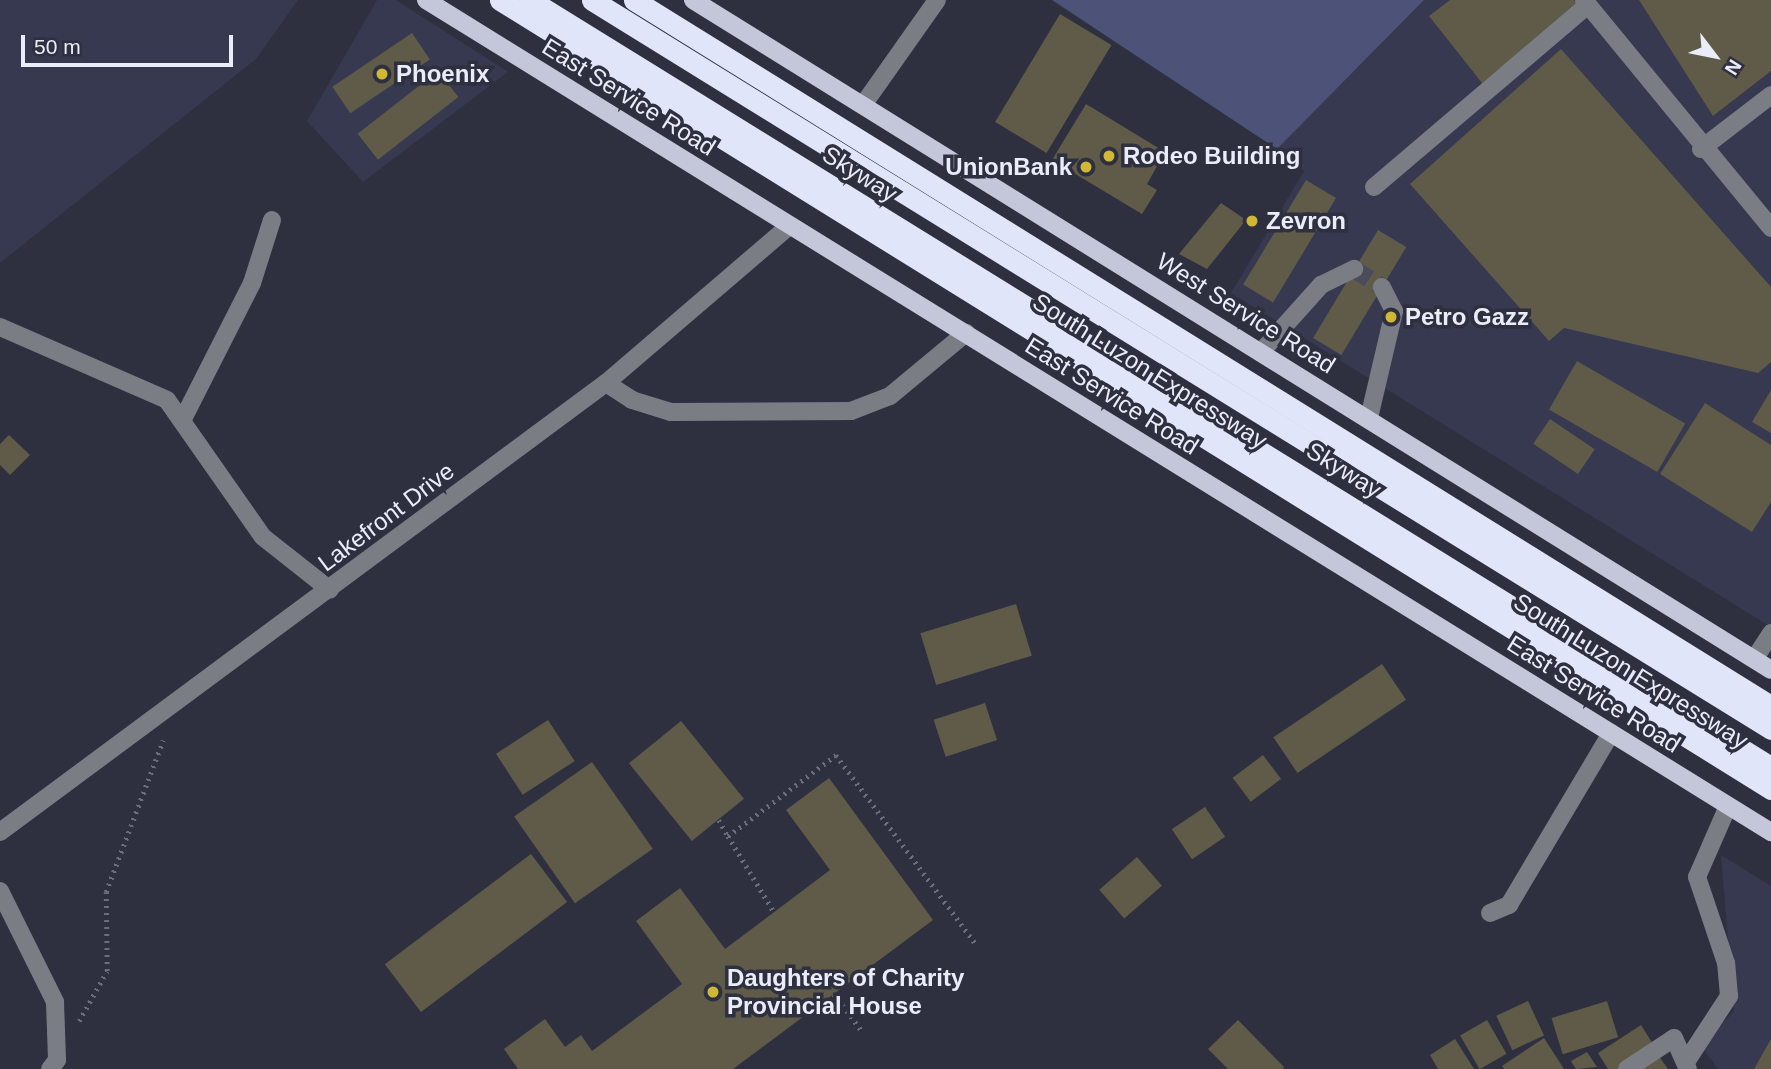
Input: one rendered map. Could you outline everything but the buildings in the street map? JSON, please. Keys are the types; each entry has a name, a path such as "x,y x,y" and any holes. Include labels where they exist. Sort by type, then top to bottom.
{"highway":[{"name":"South Luzon Expressway","path":"499,0 1771,789"},
{"name":"Skyway","path":"530,0 1771,767"},
{"name":"Skyway","path":"592,0 1771,729"},
{"name":"South Luzon Expressway","path":"634,0 1771,706"}],"main road":[{"name":"East Service Road","path":"426,0 1771,832"},
{"name":"West Service Road","path":"693,0 1262,351 1771,670"}],"street":[{"path":"863,105 937,0"},
{"path":"1374,187 1586,3 1701,149 1771,228"},
{"path":"1701,149 1771,95"},
{"path":"184,417 252,284 272,220"},
{"name":"Lakefront Drive","path":"0,832 175,706 606,383 789,226"},
{"path":"1262,351 1321,285 1354,270"},
{"path":"1369,418 1394,312 1382,286"},
{"path":"0,327 148,388 184,417 263,537 330,590"},
{"path":"606,383 632,400 671,412 851,411 890,396 966,333"},
{"path":"1755,658 1771,633"},
{"path":"1490,913 1510,905 1611,733"},
{"path":"1687,1065 1729,996 1726,963 1697,877 1728,806"},
{"path":"0,891 55,1002 53,1065"},
{"path":"1627,1069 1674,1038 1687,1065"}],"path":[{"path":"53,1065 107,971 106,892 175,706"},
{"path":"728,836 836,755 975,943"},
{"path":"719,820 774,912"},
{"path":"834,994 862,1031"}],"shaded area":[{"path":"0,0 298,0 256,59 0,263"},
{"path":"377,0 396,0 508,72 363,182 307,121"},
{"path":"1052,0 1424,0 1277,149"},
{"path":"1424,0 1771,0 1771,627 1231,293 1304,171 1277,149"},
{"path":"1721,855 1771,886 1771,1069 1718,1069 1701,1046 1734,1011"}],"tunnel":[{"path":"1354,269 1382,287"}],"place":[{"name":"Phoenix","path":"382,74"},
{"name":"Rodeo Building","path":"1109,156"},
{"name":"UnionBank","path":"1086,167"},
{"name":"Zevron","path":"1252,221"},
{"name":"Petro Gazz","path":"1391,317"},
{"name":"Daughters of Charity Provincial House","path":"713,992"}]}
